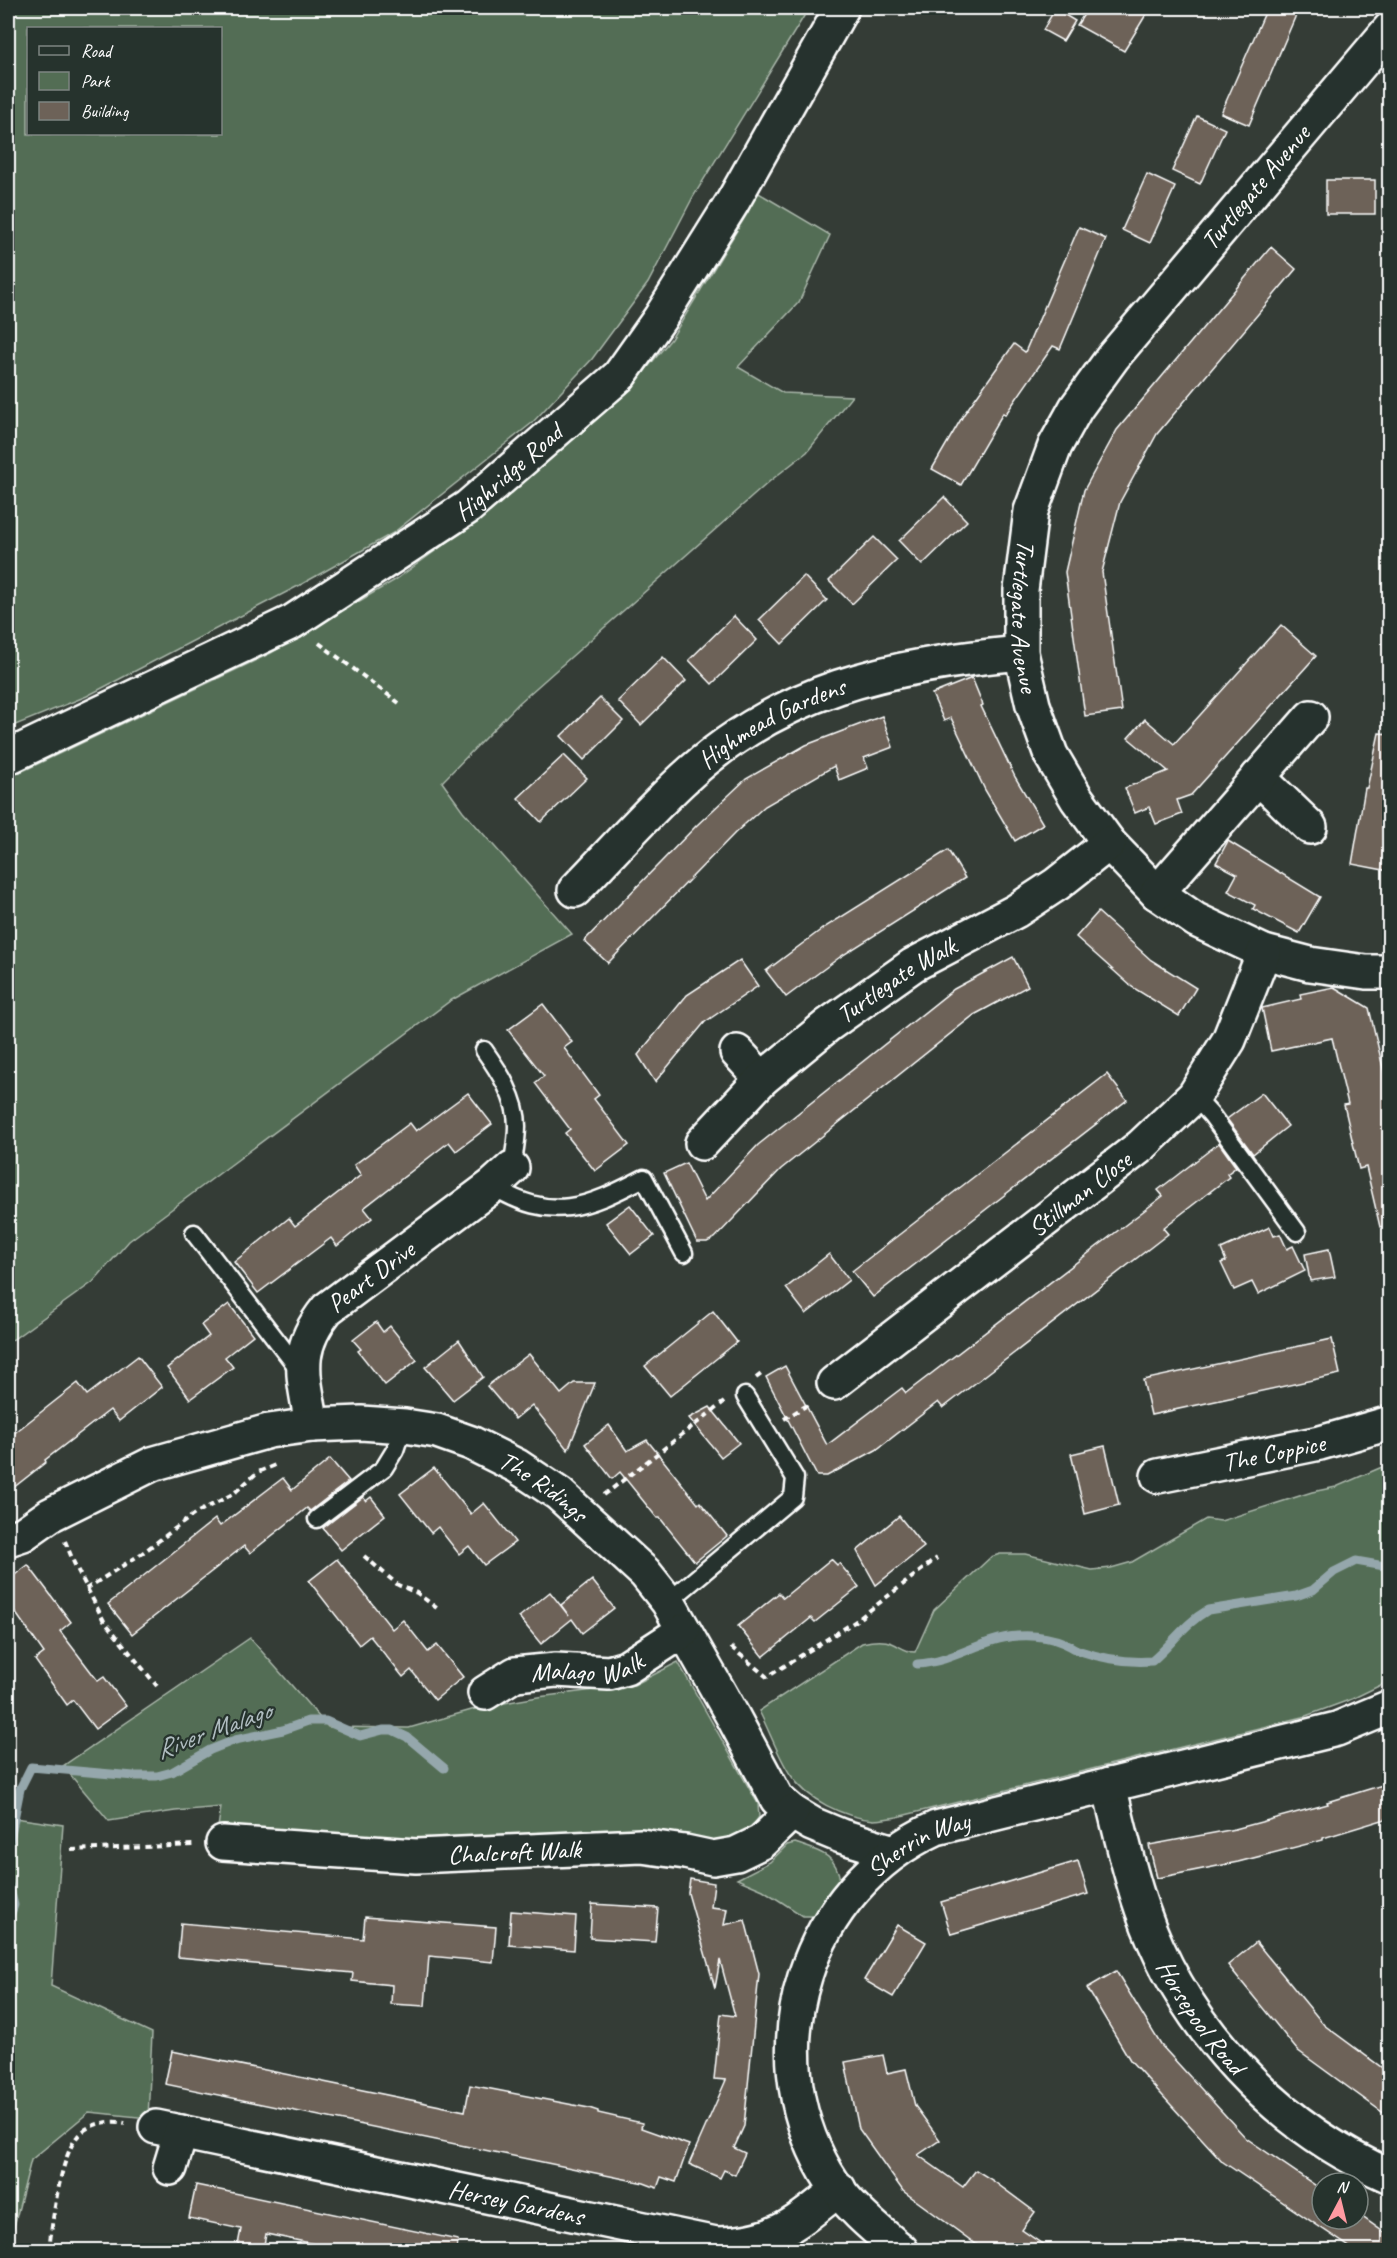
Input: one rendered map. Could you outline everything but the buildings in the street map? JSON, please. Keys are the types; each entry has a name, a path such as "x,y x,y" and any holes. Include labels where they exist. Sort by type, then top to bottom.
{"street":[{"name":"Highridge Road","path":"8,757 292,622 468,507 619,376 660,318 732,203 842,8"},
{"name":"Turtlegate Avenue","path":"1389,29 1113,357 1076,408 1054,446 1030,511 1021,590 1021,653 1033,705 1051,755 1077,799 1109,843 1157,893 1196,920 1264,952 1310,964 1366,972 1389,972"},
{"name":"Highmead Gardens","path":"575,890 680,782 721,748 762,721 814,695 861,679 920,665 1021,653"},
{"path":"1157,893 1311,717"},
{"path":"1258,777 1310,826"},
{"name":"Turtlegate Walk","path":"702,1143 762,1079 828,1025 913,965 1016,911 1057,884 1109,843"},
{"name":"Stillman Close","path":"834,1383 1141,1146 1194,1096 1229,1040 1264,952"},
{"path":"737,1052 762,1079"},
{"name":"Peart Drive","path":"312,1425 304,1377 306,1343 313,1326 327,1309 502,1177"},
{"name":"The Ridings","path":"8,1539 56,1523 152,1464 269,1431 312,1425 361,1423 437,1431 471,1443 517,1466 559,1494 645,1574 668,1602 777,1799 792,1812 812,1824 841,1836 894,1852"},
{"name":"The Coppice","path":"1158,1476 1320,1443 1389,1423"},
{"name":"Malago Walk","path":"485,1693 504,1680 521,1673 556,1670 609,1673 626,1668 687,1639"},
{"name":"Sherrin Way","path":"901,2250 850,2204 827,2174 816,2153 798,2097 794,2063 795,2028 805,1970 830,1919 854,1889 910,1840 936,1828 1337,1729 1389,1707"},
{"name":"Horsepool Road","path":"1109,1785 1142,1910 1184,2000 1242,2073 1266,2095 1328,2142 1389,2176"},
{"name":"Chalcroft Walk","path":"223,1843 416,1856 641,1846 713,1858 736,1854 760,1842 792,1812"},
{"path":"168,2129 170,2168"},
{"name":"Hersey Gardens","path":"168,2129 716,2244 743,2244 771,2236 795,2224 839,2189"}],"lane":[{"path":"484,1050 497,1068 512,1102 517,1124 502,1177 511,1198 546,1208 577,1206 602,1200 644,1178 684,1253"},
{"path":"1194,1096 1212,1116 1297,1232"},
{"path":"194,1233 304,1377"},
{"path":"668,1602 793,1497 795,1478 741,1392"},
{"path":"317,1519 384,1468 395,1450 403,1426"}],"path":[{"path":"292,622 399,703"},
{"path":"603,1496 741,1392 764,1372"},
{"path":"765,1431 807,1407 834,1383"},
{"path":"86,1588 141,1554 196,1513 233,1494 258,1472 287,1462"},
{"path":"56,1523 104,1621 157,1686"},
{"path":"364,1556 391,1580 417,1593 438,1609"},
{"path":"687,1639 719,1636 767,1677 856,1621 937,1558"},
{"path":"71,1850 223,1843"},
{"path":"49,2250 61,2178 71,2145 78,2134 99,2123 117,2121 140,2127 168,2129"}],"green space":[{"path":"8,8 809,8 693,197 648,283 592,359 532,423 393,533 302,584 87,696 8,728"},
{"path":"757,192 830,235 799,302 738,367 783,393 852,396 807,452 770,481 519,703 442,782 463,811 572,934 450,1001 129,1241 93,1282 8,1343 8,778 271,653 395,580 486,514 626,394 671,339 747,214"},
{"path":"1389,1464 1389,1681 1352,1699 1303,1717 897,1817 874,1820 838,1811 806,1792 790,1774 759,1711 862,1643 884,1641 915,1652 934,1610 991,1557 1000,1554 1025,1554 1092,1570 1111,1568 1132,1562 1206,1519 1221,1521 1312,1492 1336,1487"},
{"path":"250,1638 328,1727 409,1728 482,1707 538,1697 634,1685 678,1662 758,1804 759,1817 752,1827 756,1831 749,1837 697,1845 691,1835 662,1831 653,1840 396,1839 290,1831 260,1837 217,1834 221,1807 109,1821 63,1766"},
{"path":"8,1817 63,1825 51,1986 152,2033 148,2118 89,2112 31,2160 8,2250"},
{"path":"795,1843 831,1859 838,1872 840,1881 813,1916 803,1916 763,1890 737,1879 770,1862 787,1845"}],"waterway":[{"name":"River Malago","path":"917,1664 944,1659 992,1641 1024,1636 1053,1639 1080,1651 1107,1658 1152,1661 1192,1621 1208,1610 1296,1596 1313,1590 1334,1572 1356,1561 1390,1567"},
{"name":"River Malago","path":"8,1849 20,1789 31,1767 157,1776 172,1772 210,1750 235,1740 283,1730 308,1721 326,1721 360,1736 392,1730 407,1737 444,1768"},
{"name":"River Malago","path":"8,1881 14,1905 8,1922"}]}
